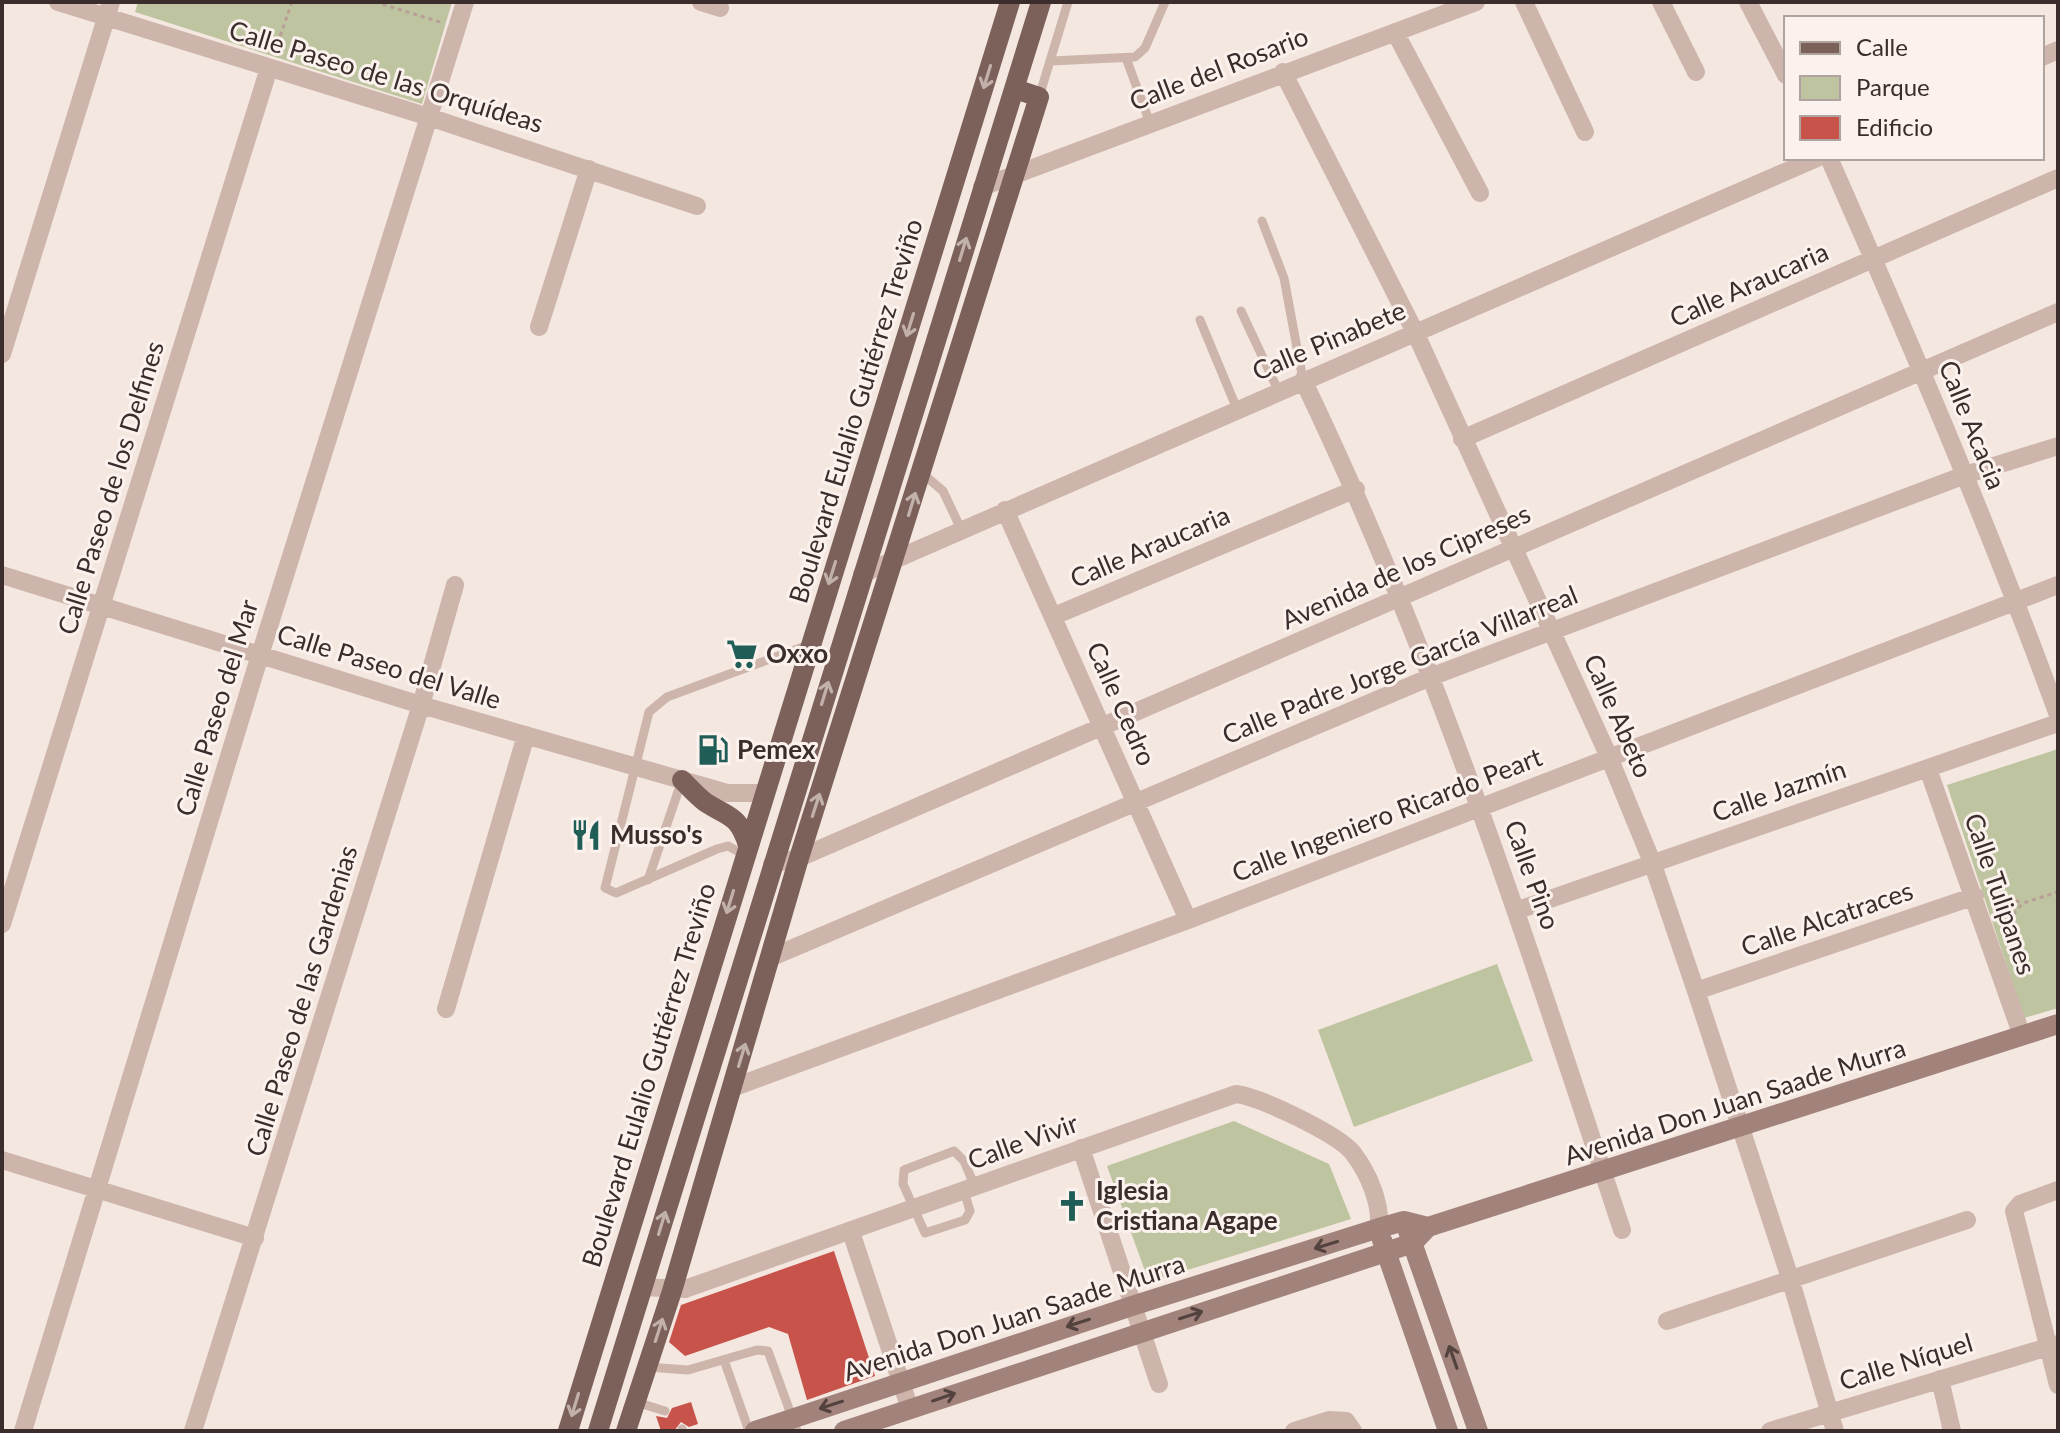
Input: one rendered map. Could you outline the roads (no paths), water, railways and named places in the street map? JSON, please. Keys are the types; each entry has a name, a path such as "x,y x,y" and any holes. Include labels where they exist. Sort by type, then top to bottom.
{"main road":[{"name":"Boulevard Eulalio Gutiérrez Treviño","path":"568,1431 1010,2"},
{"name":"Boulevard Eulalio Gutiérrez Treviño","path":"598,1431 809,742 1041,2"},
{"path":"626,1431 672,1291 799,858 1039,97 1015,89"},
{"path":"764,793 785,781 809,742"},
{"path":"682,780 705,802 729,813 739,822 746,850"}],"street":[{"name":"Calle Paseo de las Orquídeas","path":"58,2 108,10 269,68 429,117 697,206"},
{"name":"Calle Paseo del Mar","path":"23,1431 260,655 465,2"},
{"path":"701,2 720,8"},
{"name":"Calle del Rosario","path":"982,187 1476,2"},
{"path":"1524,2 1585,132"},
{"path":"1661,2 1696,72"},
{"path":"1748,2 1784,71"},
{"path":"2,354 108,10"},
{"path":"1395,32 1480,193"},
{"name":"Calle Paseo de los Delfines","path":"2,924 269,68"},
{"name":"Calle Abeto","path":"1283,72 1415,332 1609,757 1652,862 1790,1278 1835,1431"},
{"name":"Calle Pinabete","path":"862,574 1278,390 1812,160"},
{"name":"Calle Acacia","path":"1830,160 1922,370 2016,600 2058,715"},
{"path":"539,327 589,169"},
{"name":"Calle Araucaria","path":"1462,439 2058,178"},
{"name":"Avenida de los Cipreses","path":"772,864 799,858 1104,728 2058,312"},
{"name":"Calle Pino","path":"1303,380 1356,489 1433,676 1518,910 1622,1230"},
{"name":"Calle Padre Jorge García Villarreal","path":"772,957 1433,676 1965,475 2058,446"},
{"name":"Calle Araucaria","path":"1054,616 1356,489"},
{"name":"Calle Cedro","path":"1005,510 1188,920"},
{"name":"Calle Paseo del Valle","path":"2,575 421,705 727,793 764,793"},
{"name":"Calle Paseo de las Gardenias","path":"193,1431 421,705 455,585"},
{"name":"Calle Ingeniero Ricardo Peart","path":"732,1088 1188,920 2058,585"},
{"name":"Calle Jazmín","path":"1518,910 2058,723"},
{"path":"446,1009 526,735"},
{"name":"Calle Tulipanes","path":"1928,769 2022,1036"},
{"name":"Calle Alcatraces","path":"1696,991 1973,891"},
{"name":"Avenida Don Juan Saade Murra","path":"844,1431 1413,1243 1428,1227 1740,1129 2058,1024"},
{"name":"Calle Vivir","path":"642,1287 672,1291 851,1232 1220,1097 1250,1096 1345,1145 1360,1165 1380,1218"},
{"path":"1081,1148 1159,1384"},
{"path":"2,1160 255,1238"},
{"path":"2058,1190 2020,1204 2014,1211 2054,1345 2058,1385"},
{"path":"1380,1218 1386,1251 1448,1431"},
{"name":"Avenida Don Juan Saade Murra","path":"752,1431 795,1425 901,1382 1135,1305 1380,1218 1428,1227"},
{"path":"1667,1321 1967,1220"},
{"path":"1404,1221 1478,1431"},
{"path":"851,1232 910,1409"},
{"name":"Calle Níquel","path":"1770,1431 2054,1345"},
{"path":"1940,1379 1952,1431"},
{"path":"1294,1431 1338,1419 1346,1421 1353,1431"}],"lane":[{"path":"1039,97 1068,2"},
{"path":"1051,61 1126,58 1145,48 1165,2"},
{"path":"1126,58 1150,123"},
{"path":"1262,221 1284,278 1303,380"},
{"path":"1241,311 1278,390"},
{"path":"1200,320 1237,409"},
{"path":"922,473 943,491 961,529"},
{"path":"746,850 728,846 616,893 605,888 643,728 657,704 810,644"},
{"path":"648,880 682,780"},
{"path":"948,1151 959,1154 970,1189 970,1211 965,1220 930,1233 922,1231 903,1184 904,1170 948,1151"},
{"path":"647,1367 680,1371 757,1350 768,1351 795,1425"},
{"path":"724,1360 752,1431"},
{"path":"636,1402 665,1411"}],"place":[{"name":"Oxxo","path":"742,654"},
{"name":"Pemex","path":"713,750"},
{"name":"Musso's","path":"586,835"},
{"name":"Iglesia Cristiana Agape","path":"1072,1206"}]}
